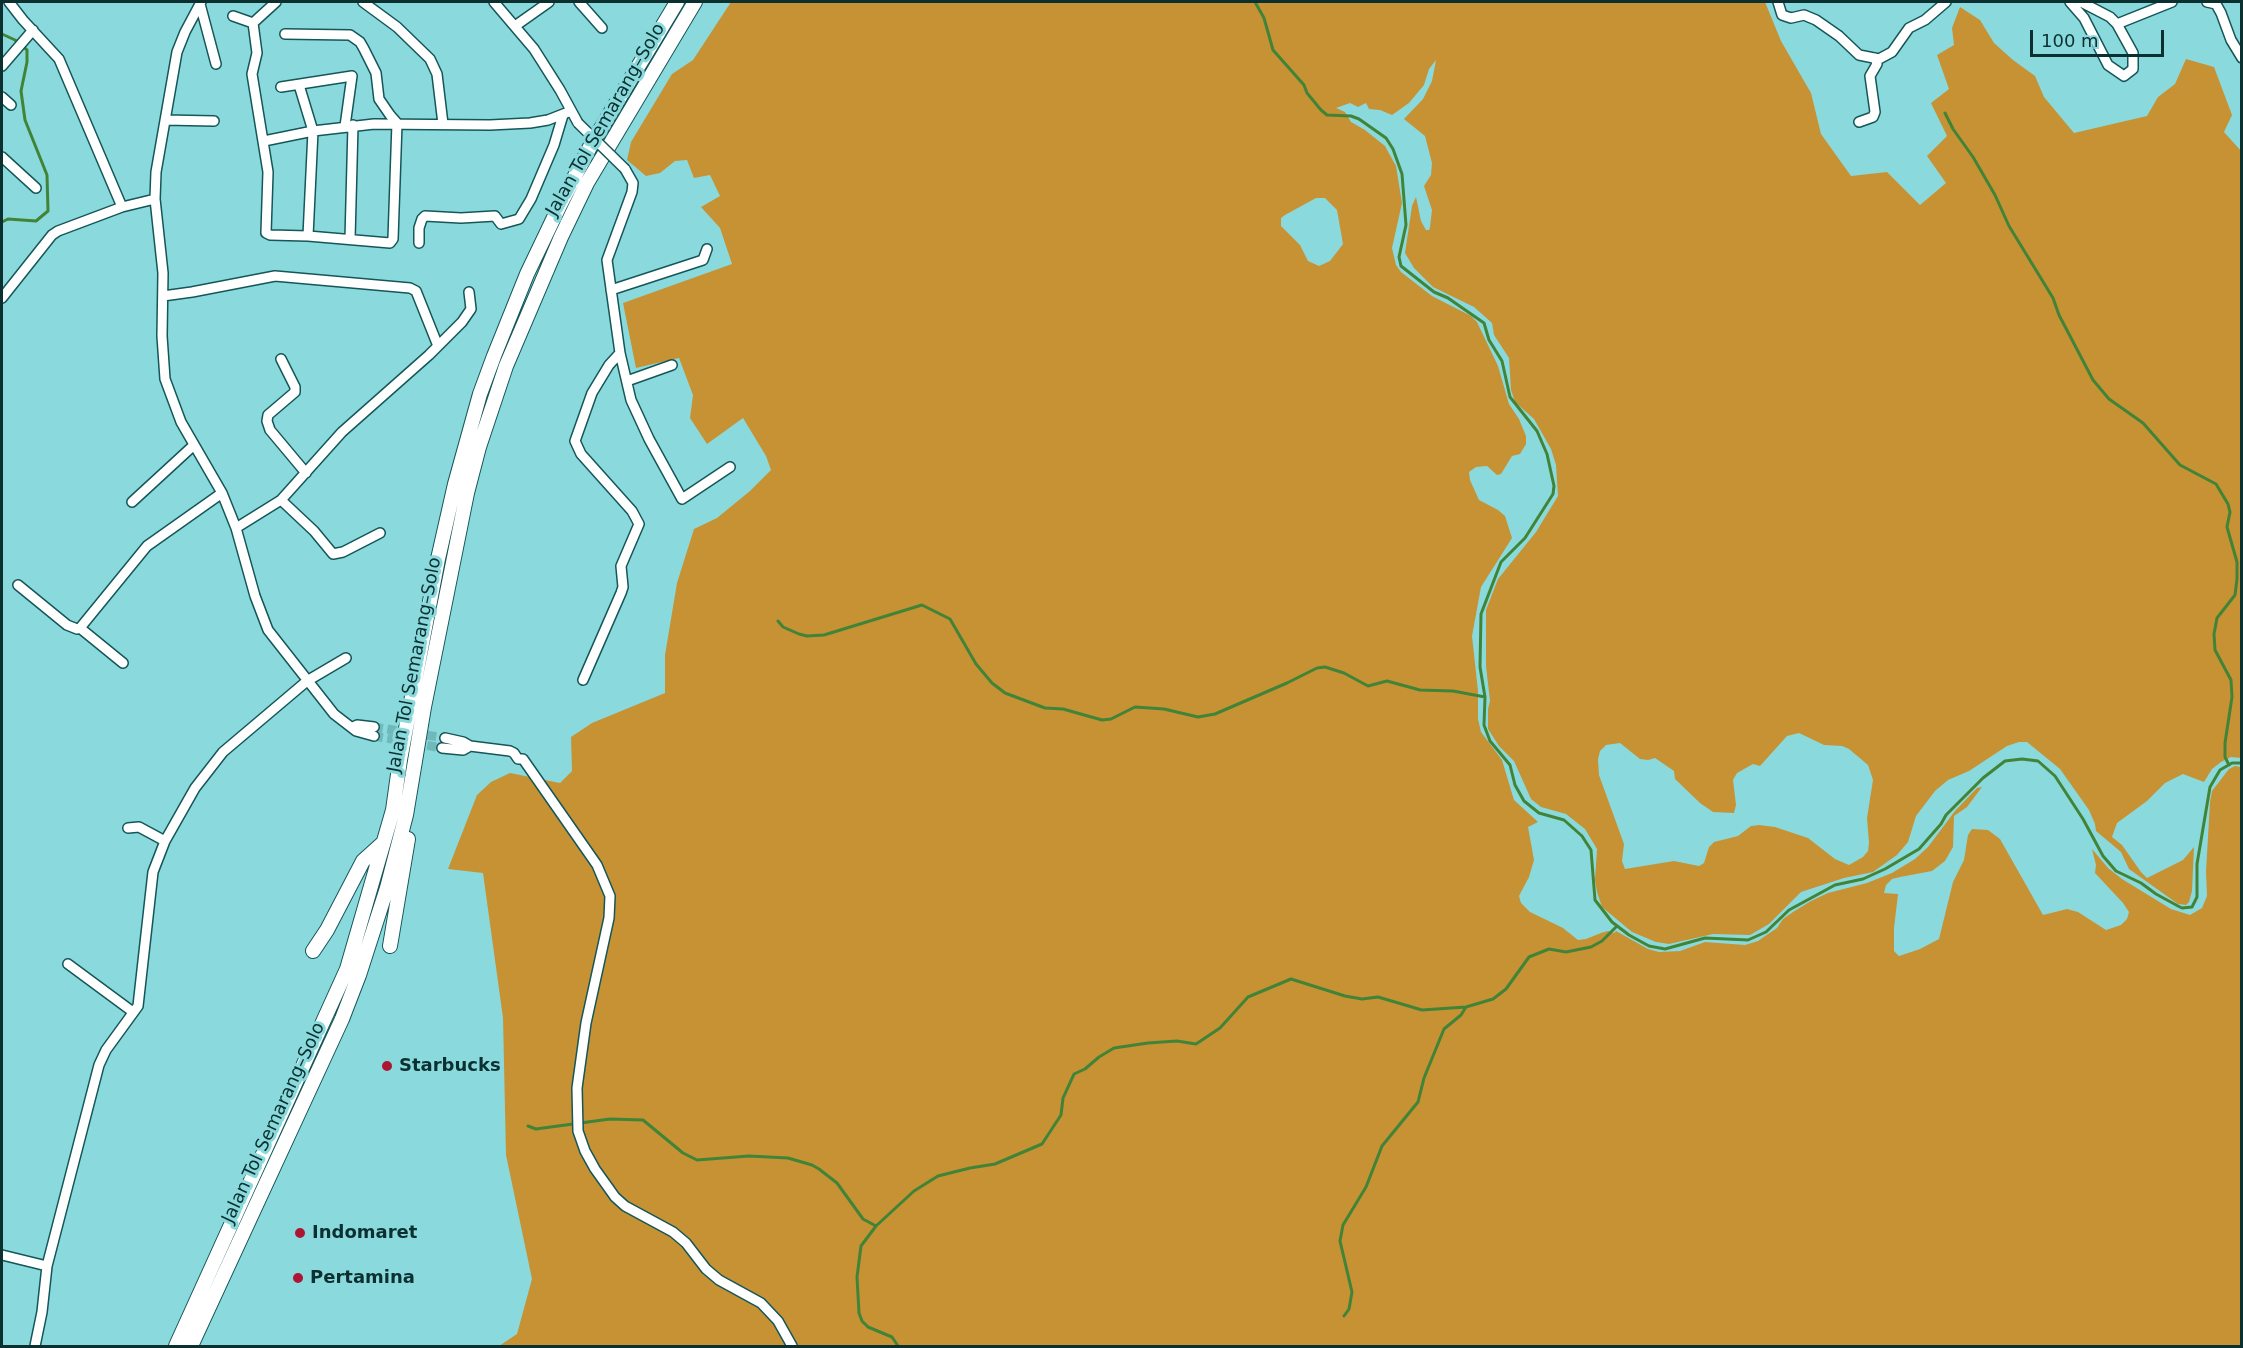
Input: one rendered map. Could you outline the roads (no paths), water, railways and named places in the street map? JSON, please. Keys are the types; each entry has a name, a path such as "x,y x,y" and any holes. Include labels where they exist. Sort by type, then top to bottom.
{"highway":[{"name":"Jalan Tol Semarang–Solo","path":"176,1347 347,969 393,810 400,760 438,559 455,484 480,394 527,274 551,222 596,136 677,2"},
{"name":"Jalan Tol Semarang–Solo","path":"191,1347 338,1028 359,975 396,855 467,493 479,447 506,366 561,237 587,183 695,2"},
{"path":"390,946 412,813 412,778"},
{"path":"313,951 327,930 363,861 384,843"}],"street":[{"path":"9,2 59,58 122,207"},
{"path":"253,23 276,2"},
{"path":"494,2 548,70 567,113 625,169 633,183 632,192 608,255 620,353 631,400 649,439 682,499 730,467"},
{"path":"515,26 549,2"},
{"path":"579,2 602,28"},
{"path":"1778,2 1782,15 1791,18 1804,15 1816,20 1839,36 1859,55 1880,59 1892,52 1909,28 1925,20 1946,2"},
{"path":"2070,2 2084,18 2108,65 2124,76 2133,69 2133,53 2118,24 2110,17 2081,2"},
{"path":"2118,24 2172,2"},
{"path":"2216,2 2241,58"},
{"path":"201,3 216,64"},
{"path":"201,3 184,32 177,52 156,172 155,199 164,273 165,380 175,409 222,493 236,528 255,596 268,630 333,714 353,727 357,725 374,731"},
{"path":"368,3 430,59 437,74 443,124"},
{"path":"233,16 253,23"},
{"path":"253,23 257,53 252,74 268,172 266,233 388,243 393,241 398,123 379,99 376,74 364,49 355,37 343,34 285,34"},
{"path":"2,66 33,30"},
{"path":"1859,122 1873,117 1875,112 1870,76 1877,64 1875,58"},
{"path":"282,87 352,76 349,126 350,239"},
{"path":"299,85 313,131 308,236"},
{"path":"2,97 11,105"},
{"path":"264,141 349,126 398,123 530,123 567,113"},
{"path":"419,243 419,228 425,216 460,218 495,216 501,224 519,219 531,199 567,113"},
{"path":"165,120 214,121"},
{"path":"2,157 36,188"},
{"path":"2,298 52,235 58,231 122,207 155,199"},
{"path":"611,290 703,260 707,249"},
{"path":"163,296 276,276 410,288 416,291 438,346"},
{"path":"236,528 281,500 342,432 438,346 470,312 469,292"},
{"path":"583,680 621,593 623,587 621,566 639,524 639,520 632,511 581,454 575,441 592,393 609,365 620,353"},
{"path":"281,359 293,382 295,392 268,415 267,421 270,430 306,473"},
{"path":"627,381 672,365"},
{"path":"132,502 194,445"},
{"path":"80,628 147,546 222,493"},
{"path":"281,500 314,531 333,554 343,552 381,533"},
{"path":"18,585 67,625 76,629 80,628 123,663"},
{"path":"35,1347 47,1266 99,1065 106,1050 138,1006 153,873 165,842 178,816 209,768 246,731 307,681 346,658"},
{"path":"445,738 470,746 510,751 518,759 523,759 597,865 610,896 609,918 581,1050 577,1088 578,1131 595,1169 615,1197 630,1209 673,1232 686,1243 706,1269 719,1281 761,1303 778,1321 792,1347"},
{"path":"442,748 463,750 470,746"},
{"path":"128,828 139,827 165,842"},
{"path":"68,963 134,1012"},
{"path":"2,1255 47,1266"}],"waterway":[{"path":"1255,2 1264,18 1273,50 1304,85 1307,93 1321,110 1327,115 1351,116 1359,119 1386,138 1393,149 1402,174 1406,225 1399,257 1401,266 1434,292 1448,298 1484,323 1489,340 1502,361 1510,397 1537,431 1547,454 1554,486 1553,494 1525,538 1501,562 1481,614 1480,667 1485,697 1484,725 1490,741 1510,765 1515,785 1524,801 1539,813 1564,820 1582,836 1591,850 1595,900 1612,922 1649,946 1665,949 1705,938 1748,940 1766,932 1789,910 1835,885 1863,879 1919,849 1946,815 1983,778 2005,761 2022,759 2038,761 2055,776 2083,819 2103,856 2116,871 2182,908 2192,907 2197,897 2197,864 2210,787 2220,770 2232,763 2242,763"},
{"path":"2,34 15,40 27,50 21,91 25,120 47,175 48,211 36,221 8,219 2,222"},
{"path":"1945,113 1953,129 1973,157 1995,195 2009,226 2053,298 2059,315 2093,380 2109,399 2143,423 2180,465 2216,484 2228,504 2230,512 2227,527 2237,562 2237,579 2235,595 2217,618 2214,634 2215,650 2231,680 2232,697 2225,743 2225,757 2229,765"},
{"path":"778,621 783,627 799,634 824,635 922,605 950,619 976,664 992,683 1005,693 1045,708 1063,709 1102,720 1111,719 1135,707 1164,709 1198,717 1215,714 1317,668 1325,667 1344,673 1368,686 1387,681 1420,690 1453,691 1485,697"},
{"path":"898,1346 892,1337 868,1327 862,1321 859,1313 857,1277 861,1246 876,1226 914,1191 938,1176 995,1164 1042,1144 1061,1115 1063,1098 1074,1074 1085,1069 1114,1048 1177,1041 1196,1044 1220,1028 1248,997 1291,979 1345,996 1362,999 1378,997 1422,1010 1466,1007 1493,999 1506,989 1529,957 1549,949 1566,952 1591,947 1602,941 1617,926"},
{"path":"1344,1316 1349,1309 1352,1292 1340,1241 1343,1225 1366,1187 1382,1146 1418,1102 1424,1078 1444,1029 1461,1015 1466,1007"},
{"path":"528,1126 536,1129 610,1119 643,1120 683,1153 697,1160 749,1156 788,1158 819,1169 837,1183 863,1219 876,1226"}],"tunnel":[{"path":"374,727 445,738"},
{"path":"374,736 442,748"}],"place":[{"name":"Starbucks","path":"387,1066"},
{"name":"Indomaret","path":"300,1233"},
{"name":"Pertamina","path":"298,1278"}]}
